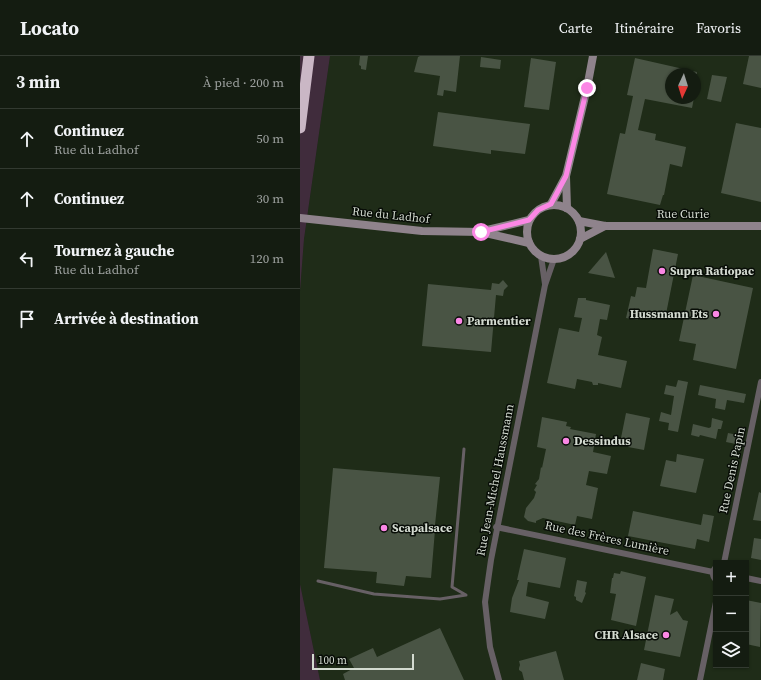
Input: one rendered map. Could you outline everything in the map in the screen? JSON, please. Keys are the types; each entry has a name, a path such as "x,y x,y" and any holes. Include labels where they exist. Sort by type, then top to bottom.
{"highway":[{"path":"300,128 309,56"}],"main road":[{"path":"551,204 567,208 574,213 579,221 581,229 577,247 571,253 554,259 541,256 529,243 527,232 529,220 538,210 551,204 566,176 593,56"},
{"path":"566,176 567,208"},
{"name":"Rue du Ladhof","path":"300,218 422,231 481,232 529,243"},
{"name":"Rue du Ladhof","path":"481,232 529,220"},
{"name":"Rue Curie","path":"579,221 605,226 761,226"},
{"name":"Rue Curie","path":"580,238 605,226"}],"street":[{"name":"Rue Jean-Michel Haussmann","path":"541,256 546,285"},
{"name":"Rue Jean-Michel Haussmann","path":"499,680 490,647 485,602 496,527 546,285 554,259"},
{"name":"Rue Denis Papin","path":"725,560 761,382"},
{"name":"Rue des Frères Lumière","path":"496,527 713,569"},
{"path":"749,579 761,581"},
{"path":"700,680 713,617"}],"lane":[{"path":"318,581 374,594 440,599 466,595 452,587 464,449"}],"shaded area":[{"path":"300,56 330,56 304,239 300,291"},
{"path":"330,56 761,56 761,680 320,680 300,584 300,291 304,239"},
{"path":"300,584 320,680 300,680"}],"building":[{"path":"360,56 368,56 366,70 361,69 361,66 359,65"},
{"path":"460,56 456,92 444,90 443,96 437,95 440,76 414,72 418,57"},
{"path":"749,56 761,56 761,88 743,84"},
{"path":"481,57 501,60 500,69 480,67"},
{"path":"531,58 556,62 549,110 524,107"},
{"path":"635,58 679,68 665,68 665,103 645,99 638,130 656,134 655,140 686,147 682,167 670,164 664,195 660,205 607,194 620,133 625,134 633,96 627,95"},
{"path":"712,75 727,77 721,102 707,99"},
{"path":"671,104 693,104 692,108"},
{"path":"438,112 530,124 525,154 491,150 491,154 433,146"},
{"path":"736,123 761,128 761,202 721,193"},
{"name":"Supra Ratiopac","path":"653,249 678,254 665,319 640,314 638,320 626,318 631,296 635,297 637,287 646,288"},
{"path":"606,252 615,278 588,273"},
{"name":"Hussmann Ets","path":"693,275 753,288 736,369 693,360 696,344 679,341"},
{"name":"Parmentier","path":"503,280 508,286 504,290 503,296 496,295 491,352 422,346 428,284 491,290 492,283 499,284"},
{"path":"578,298 586,298 586,300 610,305 607,320 600,319 597,335 602,337 598,355 627,361 621,388 598,383 598,385 593,385 592,382 577,379 575,389 547,383 559,328 579,332 582,318 574,317"},
{"path":"678,380 688,382 678,432 668,430 669,423 659,421 661,412 671,415 674,396 664,394 666,385 676,387"},
{"path":"700,385 746,394 744,403 727,400 725,410 715,408 716,399 698,395"},
{"path":"626,413 650,418 644,450 628,447 629,445 620,443"},
{"path":"542,417 567,422 566,426 571,427 570,429 596,434 593,452 611,456 607,474 589,471 586,485 598,488 592,519 577,516 575,525 543,518 536,521 536,523 528,521 524,517 526,508 534,498 536,492 534,490 537,485 535,484 539,479 546,449 537,447"},
{"path":"712,418 723,421 721,429 718,429 716,439 700,435 699,437 691,435 693,424 709,428 711,427"},
{"path":"728,433 738,435 736,444 726,442"},
{"path":"677,454 704,459 696,493 660,486 666,460 676,462"},
{"name":"Scapalsace","path":"333,468 440,477 435,525 440,526 440,531 435,530 431,578 406,576 404,586 376,583 377,572 324,568"},
{"path":"759,492 761,493 761,521 753,520"},
{"path":"633,511 701,525 703,514 714,516 709,542 697,539 695,549 628,536"},
{"path":"754,538 761,539 761,560 751,558"},
{"path":"524,549 566,558 560,588 528,582 526,596 549,602 545,619 510,612 512,598 519,580 517,580"},
{"path":"621,571 646,577 636,626 611,620 616,594 610,593 612,578 614,573 620,574"},
{"path":"577,580 587,582 586,593 582,603 576,600 576,597 574,596"},
{"name":"CHR Alsace","path":"655,595 674,599 670,615 677,611 683,620 688,621 680,657 644,650"},
{"path":"749,601 761,603 760,647 749,645"},
{"path":"440,628 464,680 345,680 343,674 354,668 349,659 373,648 377,657"},
{"path":"556,651 564,680 524,680 522,672 519,670 519,661"},
{"path":"641,663 665,669 663,680 637,680"}],"place":[{"name":"Supra Ratiopac","path":"662,271"},
{"name":"Hussmann Ets","path":"716,314"},
{"name":"Parmentier","path":"459,321"},
{"name":"Dessindus","path":"566,441"},
{"name":"Scapalsace","path":"384,528"},
{"name":"CHR Alsace","path":"666,635"}],"route":[{"path":"481,232 529,220 538,210 551,204 566,176 587,88"}]}
